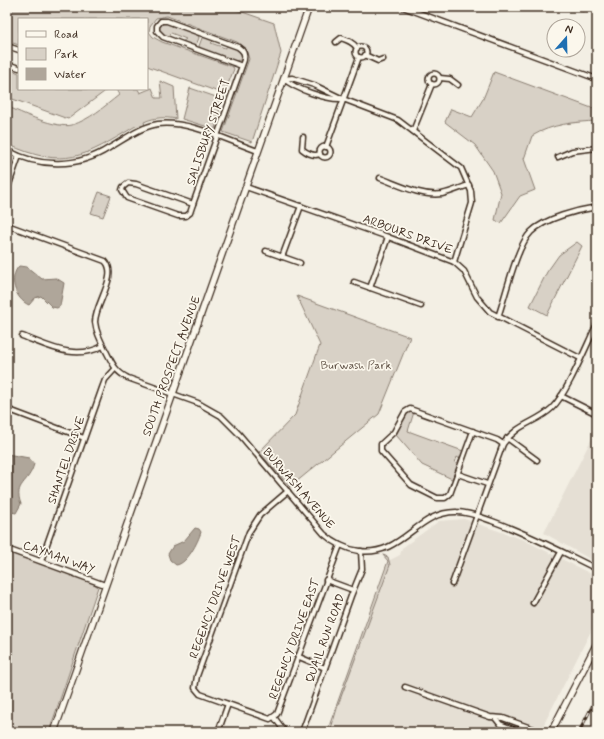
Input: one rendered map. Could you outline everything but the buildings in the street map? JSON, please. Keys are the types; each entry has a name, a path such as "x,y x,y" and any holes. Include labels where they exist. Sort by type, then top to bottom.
{"main road":[{"name":"SOUTH PROSPECT AVENUE","path":"54,732 309,7"},
{"path":"551,732 597,643"}],"street":[{"path":"404,7 597,80"},
{"path":"161,21 167,21 238,48 244,52 245,56 242,66 163,37 157,31 157,26 161,21"},
{"path":"336,42 341,38 354,44 357,48"},
{"path":"7,46 18,50"},
{"path":"357,48 360,46 365,48 365,55"},
{"path":"357,48 355,53 359,57"},
{"path":"359,57 365,55 378,61 383,59"},
{"path":"326,147 359,57"},
{"path":"7,64 18,68"},
{"name":"SALISBURY STREET","path":"193,204 242,66"},
{"path":"432,84 428,79 431,74 436,73 440,78 450,79 458,85"},
{"path":"284,79 292,78 314,85 343,99 398,120 455,162 464,172 469,185 472,203 454,262"},
{"path":"432,84 438,83 440,78"},
{"path":"284,79 290,84 331,99 343,99"},
{"path":"413,132 432,84"},
{"path":"312,92 314,85"},
{"path":"7,150 37,162 57,164 82,160 98,155 139,130 158,124 183,125 258,151"},
{"path":"303,137 302,148 315,156 320,154 323,157 328,156 330,152 326,147"},
{"path":"320,154 320,148 326,147"},
{"path":"558,157 572,151 597,148"},
{"path":"7,190 19,156"},
{"path":"380,178 421,192 432,194 447,192 469,185"},
{"path":"131,183 193,204 188,215 178,216 127,198 122,190 125,185 131,183"},
{"name":"ARBOURS DRIVE","path":"246,187 454,262 468,277 481,304 490,312 580,358"},
{"path":"282,257 301,206"},
{"path":"498,317 520,250 531,232 547,222 597,207"},
{"path":"7,225 103,260 107,264 110,274 96,317 96,327 103,346 115,369"},
{"path":"370,288 388,237"},
{"path":"266,251 300,264"},
{"path":"354,282 421,306"},
{"path":"452,584 487,484 503,444 507,438 522,425 546,412 561,396 597,324"},
{"path":"22,336 70,353 86,353 103,346"},
{"name":"BURWASH AVENUE","path":"115,369 118,373 128,378 204,406 221,416 239,434 324,534 340,545 361,551 375,552 390,547 423,523 442,513 456,512 476,516 524,533 597,569"},
{"name":"SHANTEL DRIVE","path":"41,561 105,380 115,369"},
{"path":"561,396 597,414"},
{"path":"7,409 84,438"},
{"path":"474,431 448,496 441,498 437,498 408,483 381,451 381,444 394,432 405,412 410,409 474,431 503,444"},
{"path":"507,438 537,460"},
{"path":"458,474 487,484"},
{"name":"REGENCY DRIVE WEST","path":"228,704 200,694 195,688 197,676 248,532 260,516 288,491"},
{"name":"REGENCY DRIVE EAST","path":"228,704 270,719 277,714 297,656 309,630 340,545"},
{"name":"CAYMAN WAY","path":"7,549 105,585"},
{"name":"QUAIL RUN ROAD","path":"302,732 362,569 361,551"},
{"path":"533,603 561,552"},
{"path":"326,580 353,590"},
{"path":"297,656 325,668"},
{"path":"404,687 496,719 503,718 542,732"},
{"path":"218,732 228,704"},
{"path":"274,717 285,732"},
{"path":"496,719 500,724 520,732"}],"shaded area":[{"path":"597,428 597,563 544,533"},
{"path":"464,519 524,540 597,577 597,619 540,732 327,732 388,561 400,555 402,548 439,521"}],"green space":[{"path":"7,7 228,7 274,23 281,53 252,142 223,132 249,59 246,49 237,42 167,16 156,18 150,26 149,32 153,37 162,42 233,67 234,69 224,94 148,66 148,18 18,18 18,45 7,41"},
{"path":"163,22 197,33 199,38 196,45 193,46 182,42 186,39 171,33 167,37 159,31 159,26"},
{"path":"205,36 214,40 211,43 225,48 229,45 240,50 242,55 241,60 232,61 201,49 199,46 202,38"},
{"path":"7,68 18,73 18,90 107,90 68,119 7,97"},
{"path":"494,72 597,110 597,121 563,124 532,136 524,159 535,190 520,196 501,223 495,220 501,193 493,171 475,145 445,122 451,109 472,117 483,99"},
{"path":"160,81 174,87 176,119 160,118 148,120 144,122 145,125 136,126 101,146 74,156 59,158 44,157 7,144 7,106 49,123 66,126 78,123 91,116 119,95 116,90 138,90 140,93 152,88 156,98 162,98"},
{"path":"190,88 222,99 215,129 182,119"},
{"path":"99,192 111,196 103,217 91,213"},
{"path":"577,242 582,246 547,315 530,306 547,272 559,255"},
{"name":"Burwash Park","path":"297,296 410,337 379,414 290,487 259,452 295,415 320,345"},
{"path":"409,411 414,412 408,431 463,451 460,459 457,457 455,463 458,465 452,479 422,465 396,435 406,413"},
{"path":"7,551 93,583 98,587 49,732 7,732"},
{"path":"383,555 388,557 390,565 338,705 330,732 327,732 388,561"}],"water":[{"path":"19,266 27,267 42,279 56,278 64,283 60,306 57,308 52,307 41,296 35,298 29,305 24,302 17,293 14,282 14,276"},
{"path":"7,454 29,458 34,464 29,476 20,487 19,497 21,504 16,513 7,511"},
{"path":"195,528 199,529 201,532 195,547 184,561 176,565 170,560 168,554 173,546 184,541"}],"railway":[{"path":"579,732 597,697"}]}
